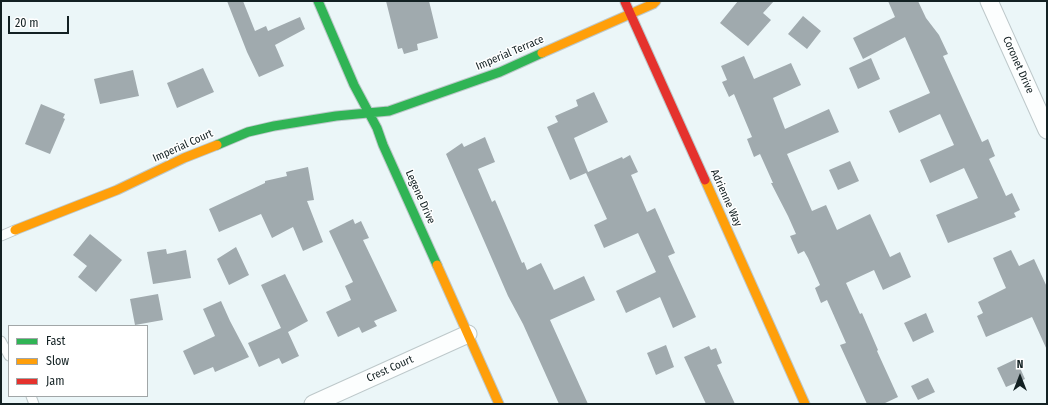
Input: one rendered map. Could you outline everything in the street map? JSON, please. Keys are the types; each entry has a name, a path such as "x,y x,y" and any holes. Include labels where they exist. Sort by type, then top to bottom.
{"street":[{"name":"Legene Drive","path":"318,1 354,85 377,128 499,404"},
{"name":"Adrienne Way","path":"624,1 805,404"},
{"name":"Imperial Terrace","path":"369,112 389,111 500,72 653,4 656,1"},
{"name":"Coronet Drive","path":"989,1 1047,130"},
{"name":"Imperial Court","path":"15,230 117,190 184,158 248,132 274,126 369,112"},
{"name":"Crest Court","path":"313,404 468,334"}],"lane":[{"path":"1,236 15,230"},
{"path":"1,341 8,354"}],"building":[{"path":"227,1 243,1 255,31 266,26 268,31 300,17 305,29 275,45 284,66 259,77 247,52"},
{"path":"386,1 429,1 438,38 417,44 418,50 404,54 402,48 398,49"},
{"path":"738,1 774,1 763,13 771,20 748,46 720,23"},
{"path":"888,1 918,1 926,18 939,35 948,54 943,56 982,142 988,139 995,156 989,159 1006,196 1012,193 1020,210 1014,213 1016,217 948,243 936,215 978,198 964,168 930,183 920,160 954,145 940,114 899,133 889,111 930,93 905,37 863,59 853,38 895,17"},
{"path":"803,16 821,31 807,49 788,34"},
{"path":"744,56 754,79 791,63 801,85 773,98 785,129 829,109 839,132 787,154 812,211 826,205 837,230 870,214 890,257 900,252 911,277 883,290 874,270 846,283 860,314 862,313 898,397 883,404 867,404 840,345 846,343 827,300 821,303 815,288 820,285 808,258 804,251 798,254 790,236 796,234 771,183 773,183 760,154 754,157 747,139 752,137 734,94 729,97 722,82 727,80 721,66"},
{"path":"871,58 880,79 858,89 849,68"},
{"path":"203,68 214,92 177,108 167,83"},
{"path":"133,70 139,96 100,104 94,79"},
{"path":"594,92 608,122 574,138 588,172 630,155 638,172 631,175 647,212 655,208 675,253 668,256 696,317 673,328 660,297 626,313 616,291 656,272 638,233 604,248 594,225 607,219 586,173 570,180 547,127 558,122 555,116 578,106 576,100"},
{"path":"41,104 65,114 63,118 65,119 50,154 25,144"},
{"path":"485,137 495,162 478,169 492,202 495,200 522,263 524,262 527,270 541,263 554,290 584,276 595,300 550,320 588,404 559,404 523,324 508,296 446,154 462,143 464,147"},
{"path":"850,161 859,181 838,190 829,170"},
{"path":"308,167 314,200 307,201 323,242 303,251 293,227 272,238 261,214 219,232 209,209 265,183 265,181 287,176 286,172"},
{"path":"353,219 355,224 361,221 369,238 363,240 397,311 374,321 377,326 362,333 359,327 338,337 326,312 351,300 345,286 353,282 329,231"},
{"path":"90,234 122,260 96,292 78,277 87,266 73,255"},
{"path":"236,247 249,275 229,285 217,259"},
{"path":"166,249 167,254 186,250 191,278 153,284 147,252"},
{"path":"1011,250 1019,266 1034,259 1047,287 1047,350 1032,317 986,337 977,316 983,313 978,302 1006,288 993,258"},
{"path":"285,274 308,321 288,332 299,356 282,364 279,358 259,367 248,343 281,328 261,285"},
{"path":"158,294 163,320 135,325 130,299"},
{"path":"221,301 249,357 215,372 213,367 194,375 183,351 215,336 203,309"},
{"path":"926,313 934,332 913,342 904,323"},
{"path":"666,345 674,367 656,375 647,353"},
{"path":"709,346 711,350 716,348 722,363 717,365 735,404 706,404 684,357"},
{"path":"1016,359 1025,379 1006,387 997,368"},
{"path":"928,378 935,392 918,400 911,386"}],"traffic: fast":[{"path":"318,1 354,85 377,128 383,145 437,265"},
{"path":"217,145 248,132 274,126 336,116 389,111 500,72 542,53"}],"traffic: slow":[{"path":"542,53 653,4 656,1"},
{"path":"15,230 117,190 184,158 217,145"},
{"path":"705,180 805,404"},
{"path":"437,265 499,404"}],"traffic: jam":[{"path":"625,2 705,180"}]}
